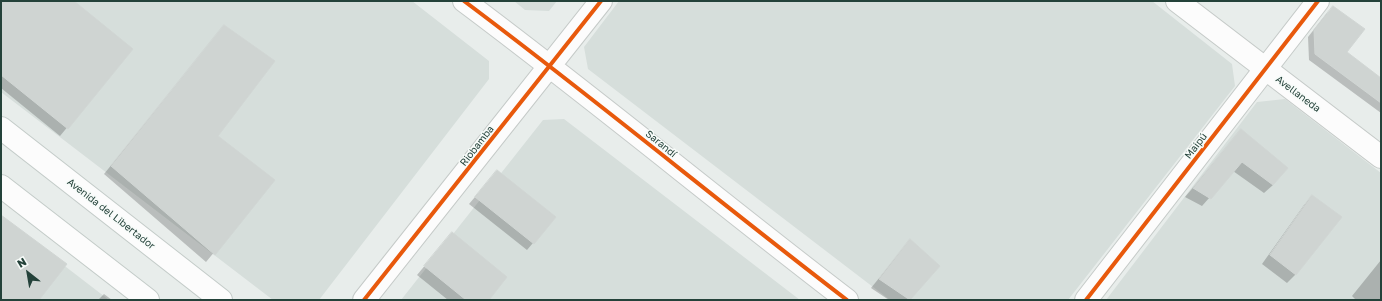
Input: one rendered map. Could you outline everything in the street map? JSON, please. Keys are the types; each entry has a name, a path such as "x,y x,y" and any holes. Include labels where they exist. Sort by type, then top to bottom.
{"street":[{"name":"Sarandí","path":"464,1 550,66 755,230 847,300"},
{"name":"Riobamba","path":"364,300 601,1"},
{"name":"Avellaneda","path":"1177,1 1381,157"},
{"name":"Maipú","path":"1086,300 1318,1"},
{"name":"Avenida del Libertador","path":"1,128 221,300"},
{"path":"1,186 148,300"}],"shaded area":[{"path":"1,1 412,1 489,61 489,79 319,300 273,300 1,92"},
{"path":"514,1 557,1 549,11 525,10"},
{"path":"619,1 1152,1 1232,64 1235,86 1068,300 890,300 588,69 584,47"},
{"path":"1285,99 1381,173 1381,300 1106,300 1257,102"},
{"path":"564,119 800,300 401,300 543,120"},
{"path":"1,217 109,300 1,300"}],"building":[{"path":"1,1 74,1 133,49 68,129 1,75"},
{"path":"1333,6 1365,29 1347,52 1381,78 1381,103 1315,54 1314,30"},
{"path":"224,25 275,61 218,136 275,180 215,255 111,166"},
{"path":"1241,129 1288,168 1273,185 1242,162 1211,199 1193,188"},
{"path":"497,170 556,217 534,244 475,197"},
{"path":"1312,195 1342,217 1296,275 1270,255"},
{"path":"1,215 67,264 39,300 1,300"},
{"path":"452,232 507,277 489,300 466,300 424,266"},
{"path":"910,239 940,266 910,300 879,279"}],"cycle path":[{"path":"464,1 561,75 847,300"},
{"path":"364,300 601,1"},
{"path":"1086,300 1318,1"}]}
